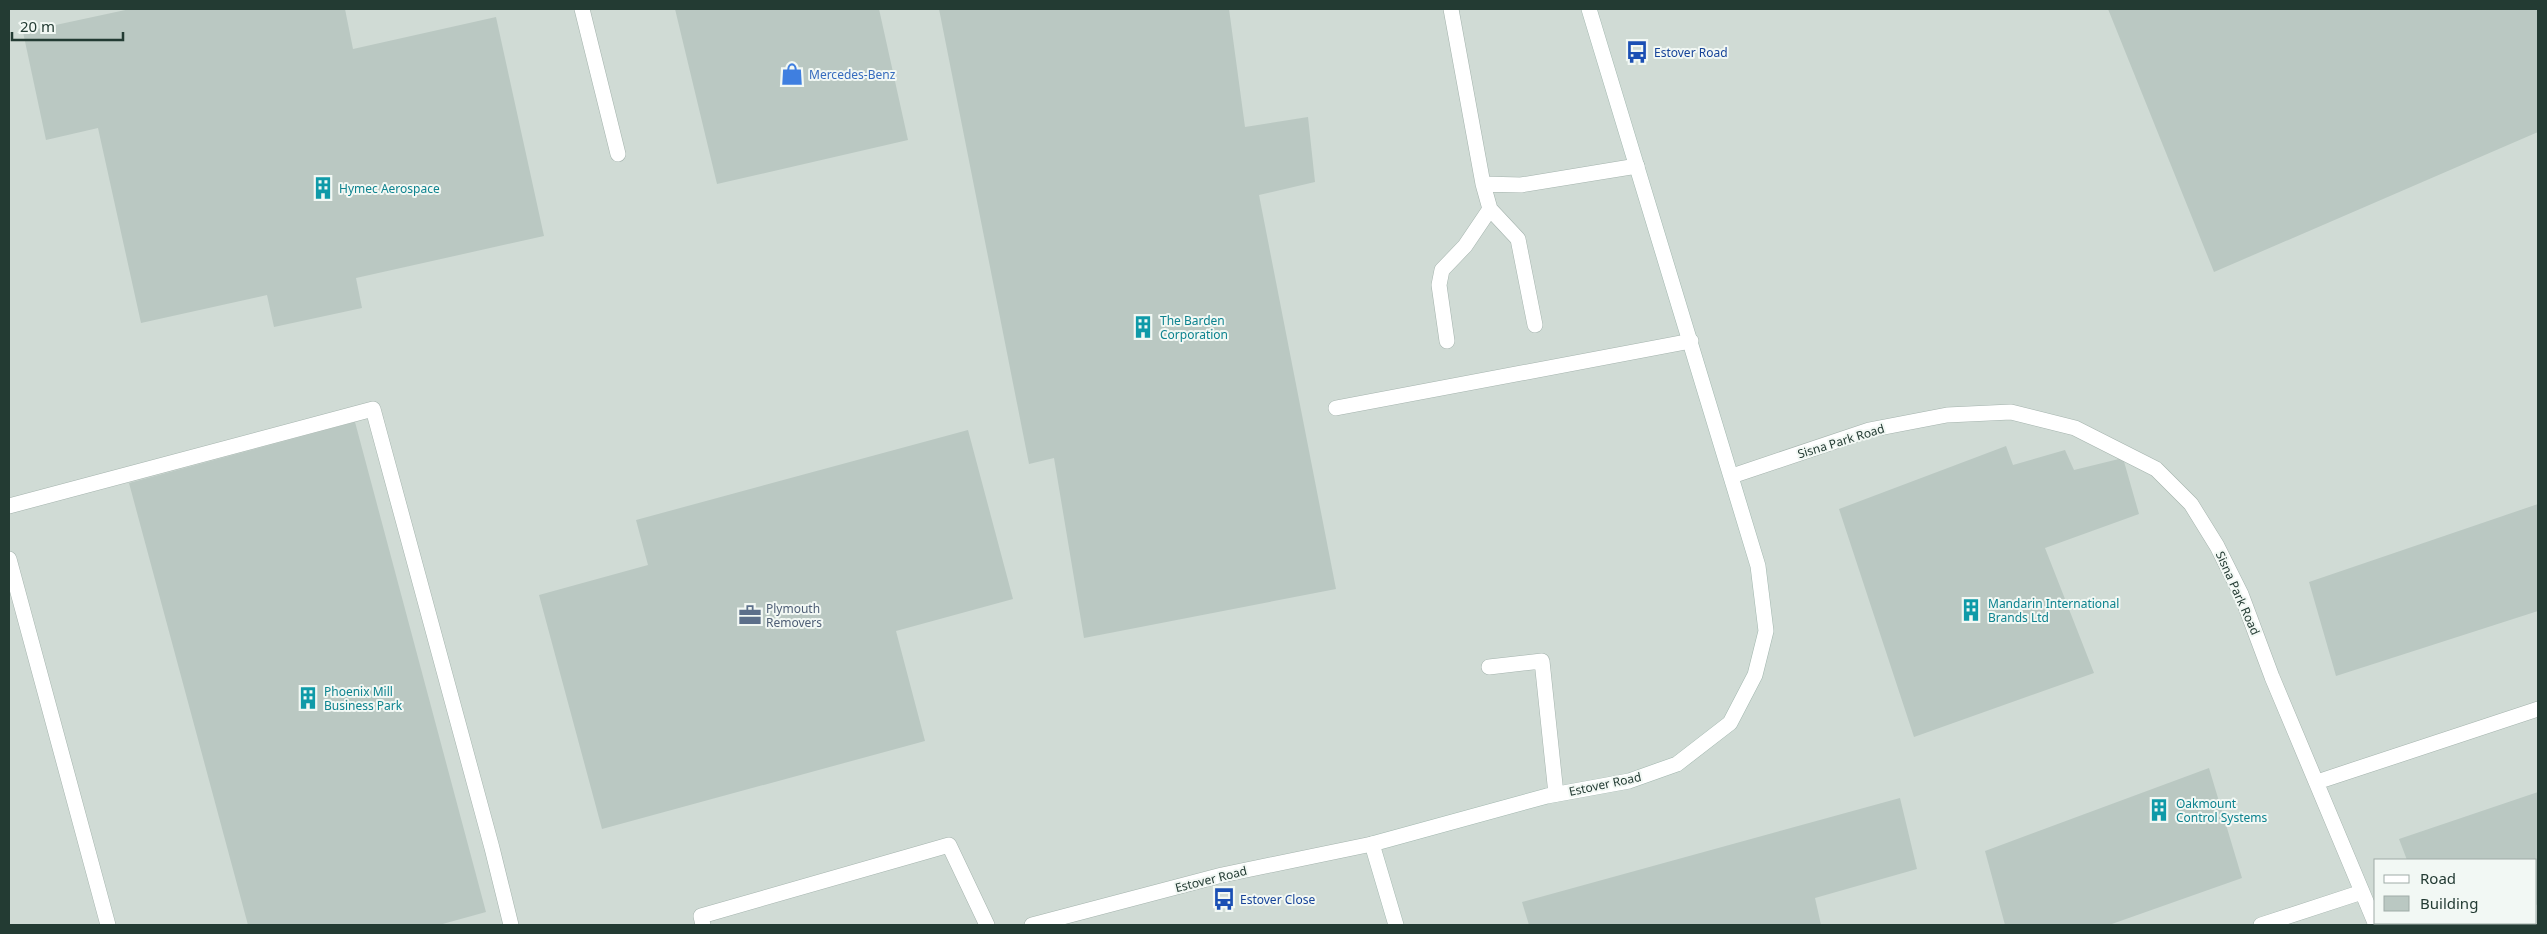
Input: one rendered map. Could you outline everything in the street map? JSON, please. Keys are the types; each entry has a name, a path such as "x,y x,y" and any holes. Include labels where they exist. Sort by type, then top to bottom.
{"street":[{"path":"582,9 618,154"},
{"path":"1451,9 1483,184 1490,208 1518,239 1535,325"},
{"name":"Estover Road","path":"1032,925 1222,875 1372,844 1556,794 1629,781 1677,764 1730,723 1755,675 1766,630 1758,566 1589,9"},
{"path":"1483,184 1521,185 1637,166"},
{"path":"1447,341 1439,286 1442,270 1465,246 1490,208"},
{"path":"1336,408 1691,341"},
{"path":"9,506 373,409 492,848 511,925"},
{"name":"Sisna Park Road","path":"1732,476 1870,430 1947,415 2011,412 2075,428 2156,469 2191,504 2217,546 2241,594 2272,677 2374,920"},
{"path":"9,558 108,925"},
{"path":"1489,667 1542,661 1556,794"},
{"path":"2317,782 2538,709"},
{"path":"1372,844 1396,925"},
{"path":"703,925 701,916 949,845 987,925"},
{"path":"2261,925 2362,892"}],"shaded area":[{"path":"9,9 2538,9 2538,925 9,925"}],"building":[{"name":"Hymec Aerospace","path":"130,9 345,9 353,49 496,17 544,236 356,278 362,308 274,327 267,295 141,323 98,128 46,140 23,32"},
{"name":"Mercedes-Benz","path":"675,9 879,9 908,140 717,184"},
{"name":"The Barden Corporation","path":"939,9 1229,9 1245,127 1308,117 1315,182 1259,195 1336,589 1084,638 1054,458 1029,464"},
{"path":"2108,9 2538,9 2538,132 2214,272"},
{"name":"Phoenix Mill Business Park","path":"355,422 486,912 439,925 248,925 129,483"},
{"name":"Plymouth Removers","path":"968,430 1013,599 896,631 925,741 602,829 539,595 648,565 636,520"},
{"name":"Mandarin International Brands Ltd","path":"2006,446 2013,465 2065,450 2074,470 2123,458 2139,514 2045,548 2094,673 1914,737 1839,509"},
{"path":"2538,504 2538,611 2336,676 2309,582"},
{"name":"Oakmount Control Systems","path":"2209,768 2242,878 2109,925 2005,925 1985,851"},
{"path":"2538,792 2538,904 2537,859 2407,859 2399,839"},
{"path":"1900,798 1917,869 1815,898 1821,925 1529,925 1522,902"},
{"path":"2431,924 2480,924 2476,925"}],"place":[{"name":"Estover Road","path":"1637,52"},
{"name":"Mercedes-Benz","path":"792,74"},
{"name":"Hymec Aerospace","path":"323,188"},
{"name":"The Barden Corporation","path":"1143,327"},
{"name":"Mandarin International Brands Ltd","path":"1971,610"},
{"name":"Plymouth Removers","path":"750,615"},
{"name":"Phoenix Mill Business Park","path":"308,698"},
{"name":"Oakmount Control Systems","path":"2159,810"},
{"name":"Estover Close","path":"1224,899"}]}
